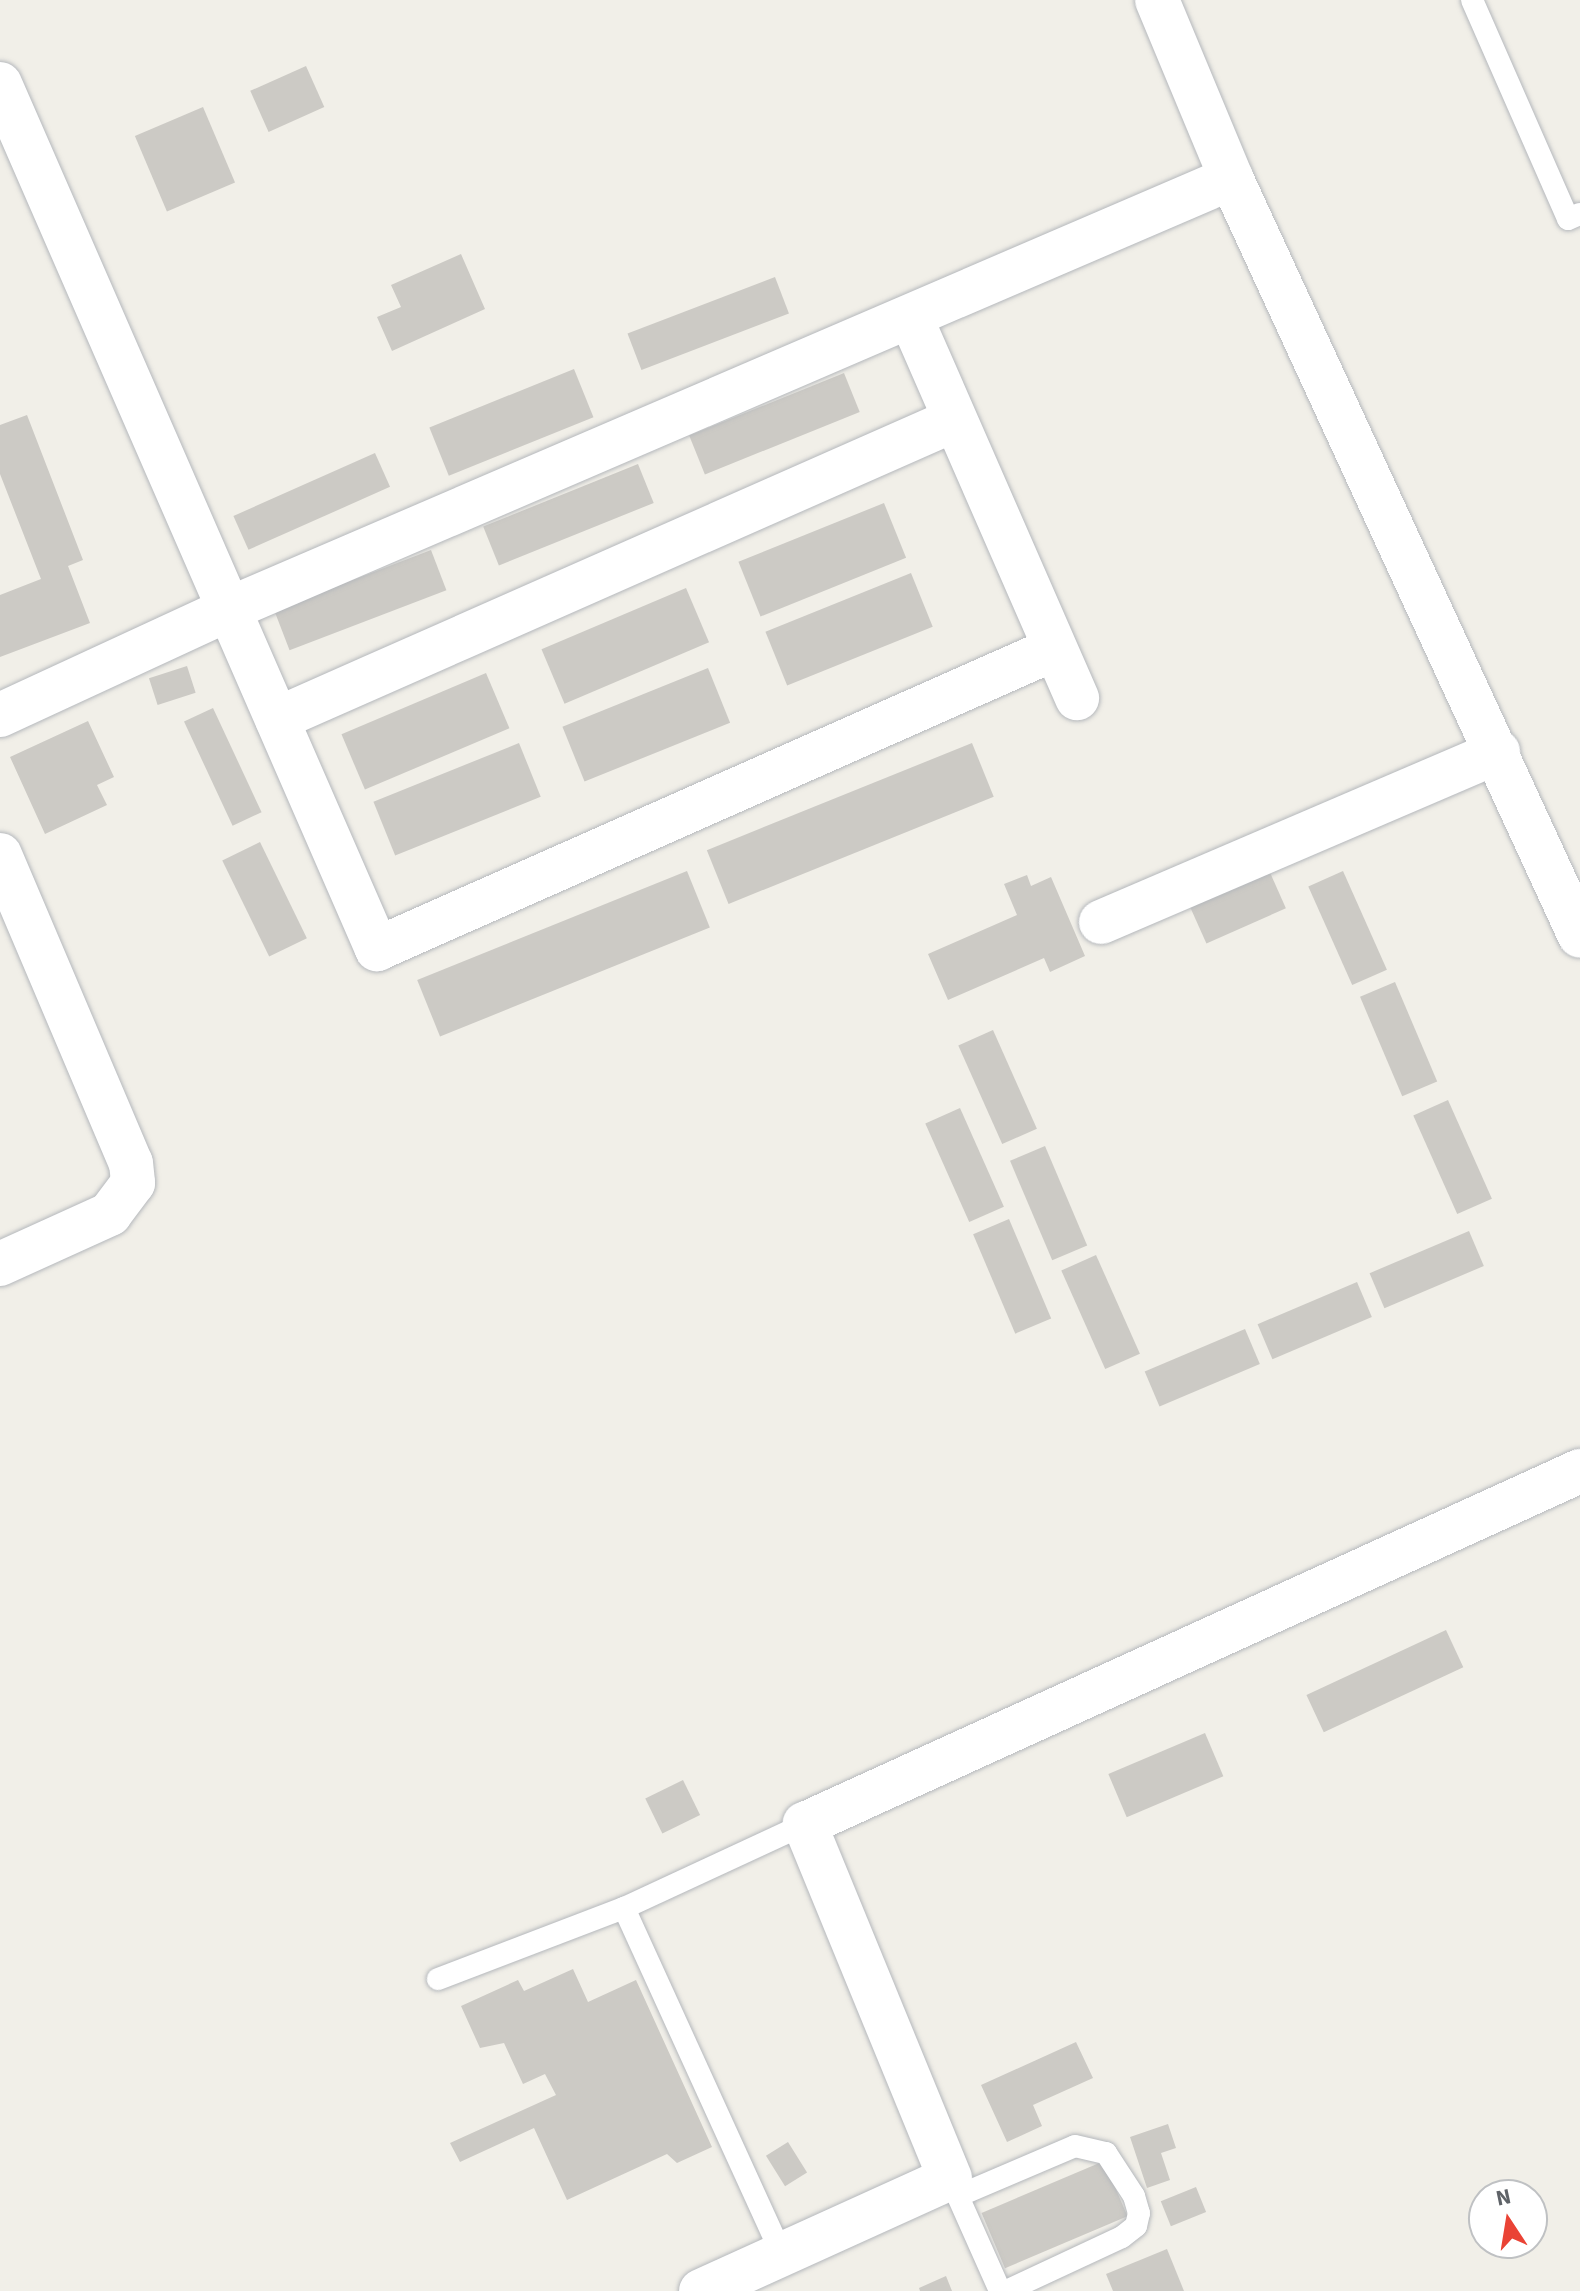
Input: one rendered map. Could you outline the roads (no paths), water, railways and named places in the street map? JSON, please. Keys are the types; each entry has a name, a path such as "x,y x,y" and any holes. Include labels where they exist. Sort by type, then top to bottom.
{"street":[{"path":"1157,0 1231,178 1498,752 1580,936"},
{"path":"0,84 377,949 1054,649"},
{"path":"0,715 229,609 1231,178"},
{"path":"911,318 1077,698"},
{"path":"277,719 954,420"},
{"path":"1101,922 1498,752"},
{"path":"0,855 131,1163 133,1183 110,1214 0,1264"},
{"path":"701,2291 782,2255 954,2187 805,1824 1580,1471"}],"lane":[{"path":"1472,0 1568,219 1580,214"},
{"path":"438,1979 624,1908 805,1824"},
{"path":"624,1908 782,2255"},
{"path":"1075,2146 1106,2153 1134,2196 1139,2213 1136,2226 1122,2237 1003,2291 954,2187 1075,2146"}]}
